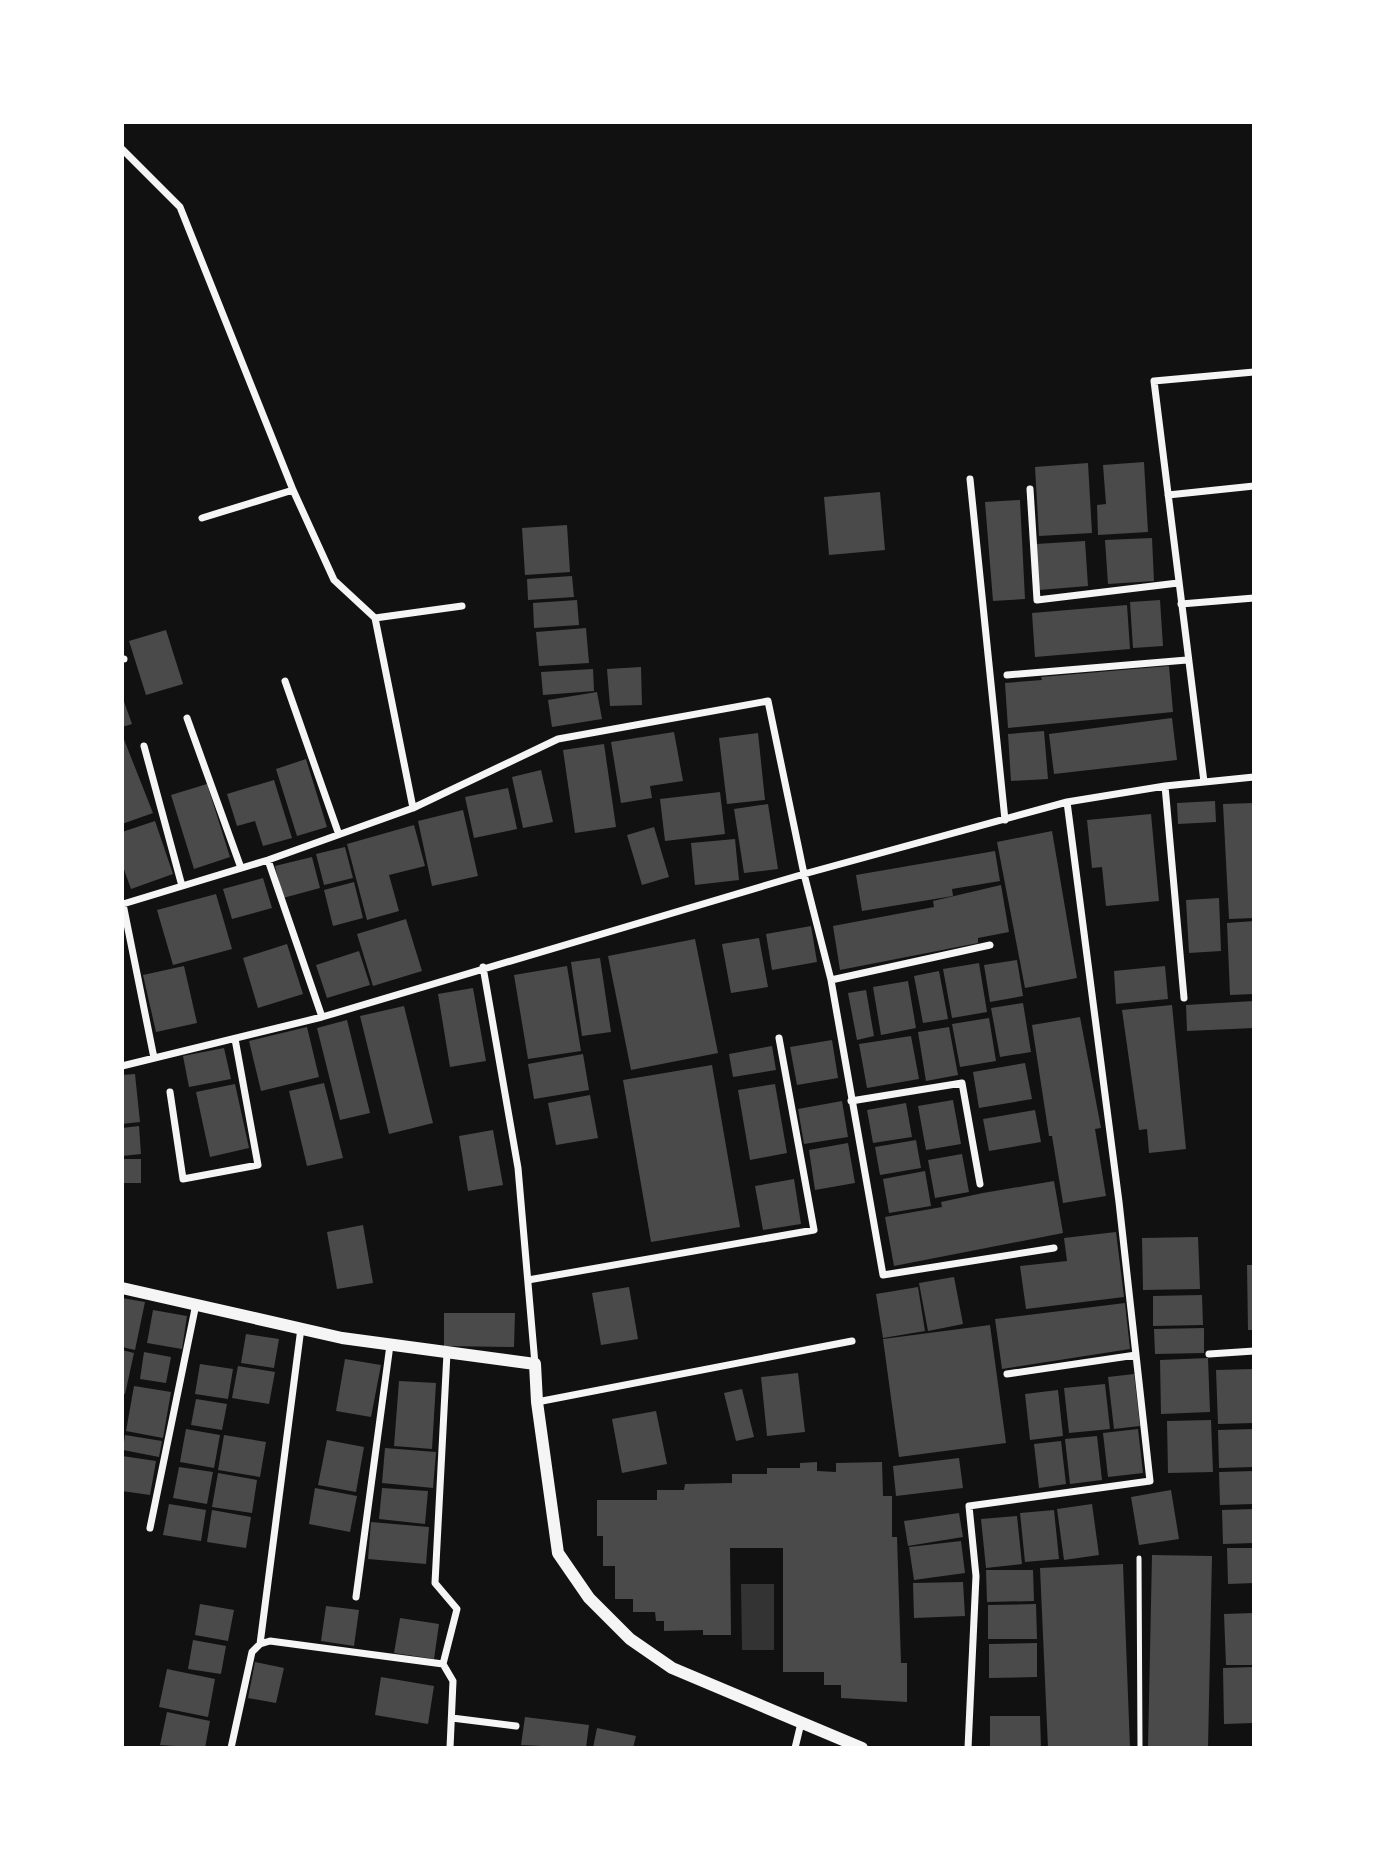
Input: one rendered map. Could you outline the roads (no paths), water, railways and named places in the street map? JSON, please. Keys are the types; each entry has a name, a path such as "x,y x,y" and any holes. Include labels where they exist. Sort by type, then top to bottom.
{"street":[{"path":"122,149 180,207 293,490 334,580 375,618 413,808"},
{"path":"1205,782 1187,660 1154,381 1254,372"},
{"path":"970,479 1005,820"},
{"path":"1168,495 1254,486"},
{"path":"1030,489 1037,600 1178,583"},
{"path":"202,518 293,490"},
{"path":"1181,604 1254,598"},
{"path":"375,618 462,606"},
{"path":"1007,675 1187,660"},
{"path":"285,681 338,832"},
{"path":"154,1058 122,904 268,860 338,832 413,808 558,739 768,701 804,874 831,980 883,1275 1054,1248"},
{"path":"187,718 240,868"},
{"path":"145,746 182,886"},
{"path":"122,1066 323,1017 483,967 804,874 1067,802 1165,786 1254,777"},
{"path":"1165,786 1184,998"},
{"path":"968,1748 976,1576 969,1506 1150,1481 1067,802"},
{"path":"268,860 323,1017"},
{"path":"831,980 990,945"},
{"path":"483,967 518,1168 537,1402 558,1553 589,1598 630,1639 672,1668 862,1748"},
{"path":"528,1280 814,1230 779,1038"},
{"path":"170,1093 183,1179 258,1165 234,1039"},
{"path":"851,1101 962,1083 980,1184"},
{"path":"122,1288 390,1345 535,1364"},
{"path":"150,1528 196,1304"},
{"path":"260,1644 301,1328"},
{"path":"537,1402 852,1341"},
{"path":"356,1597 390,1345"},
{"path":"1209,1354 1254,1351"},
{"path":"447,1353 435,1583 457,1609 443,1664 453,1681 450,1748"},
{"path":"1007,1374 1136,1355"},
{"path":"231,1748 252,1652 260,1644 270,1641 443,1664"},
{"path":"452,1718 516,1726"},
{"path":"794,1748 801,1723"}],"lane":[{"path":"1139,1558 1140,1748"}]}
